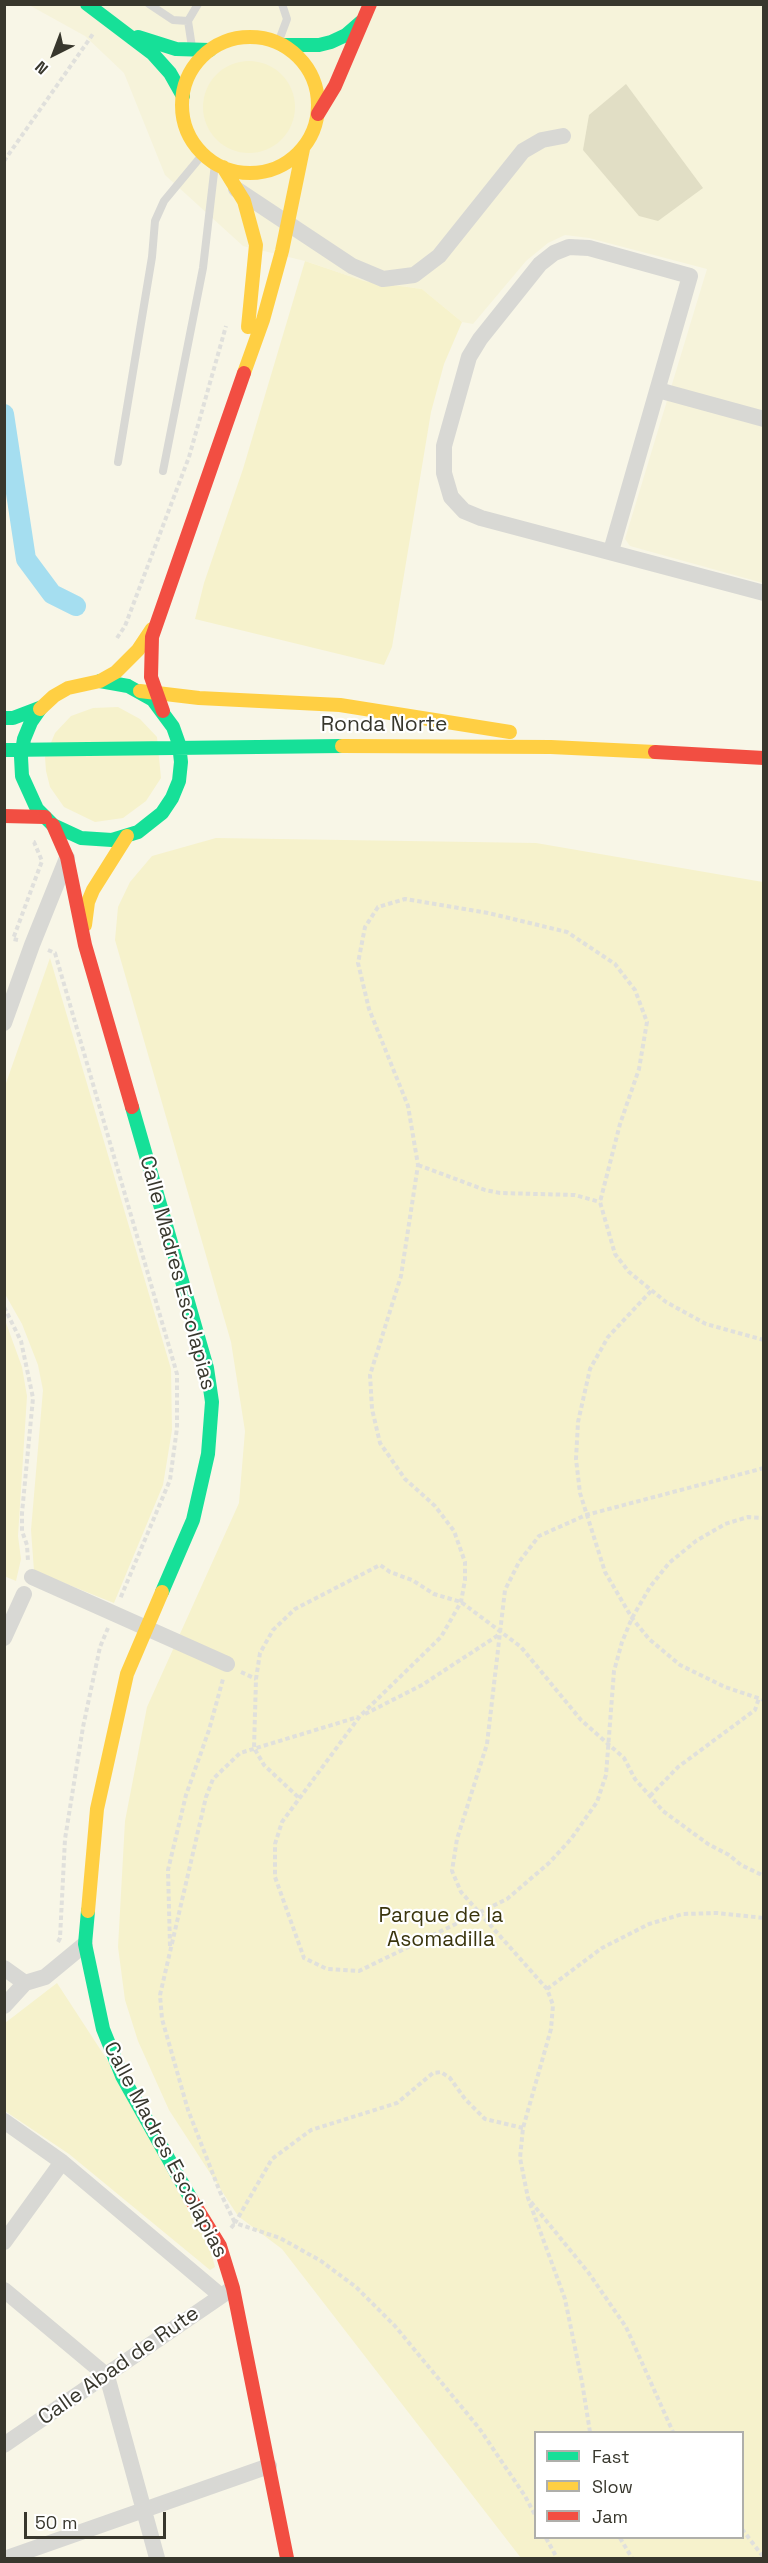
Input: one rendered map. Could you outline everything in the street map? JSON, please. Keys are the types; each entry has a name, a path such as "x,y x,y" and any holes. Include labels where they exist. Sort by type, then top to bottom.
{"main road":[{"path":"87,4 153,54 170,73 183,96"},
{"path":"318,114 335,86 354,46 361,22 370,4"},
{"path":"280,44 296,55 307,67 314,82 318,98 318,114 313,132 303,149 291,160 277,168 246,173 219,165 203,154 186,127 183,96 187,78 196,63 210,50 238,38 253,37 280,44 319,45 346,35 361,22"},
{"path":"129,34 176,49 210,50"},
{"path":"4,816 49,821 81,838 112,840 127,836 148,825 162,813 172,798 181,762 179,744 156,694 150,666 152,637 272,292 303,149"},
{"path":"219,165 244,201 256,245 253,295 240,383"},
{"path":"4,718 13,718 42,707 68,688 99,681 124,666 157,620"},
{"path":"99,681 121,684 140,692 156,694 340,705 506,731 551,747"},
{"path":"140,692 163,711"},
{"path":"42,707 27,730 21,757 22,776 28,793 49,821"},
{"name":"Ronda Norte","path":"4,750 383,745 551,747 764,758"},
{"name":"Calle Madres Escolapias","path":"49,821 67,857 85,945 207,1368 212,1402 208,1454 193,1520 127,1674 97,1809 85,1944 103,2029 122,2076 206,2227 218,2241 227,2292 269,2466 287,2559"},
{"name":"Calle Madres Escolapias","path":"85,945 88,902 101,874 127,836"}],"street":[{"path":"236,189 352,266 383,279 414,275 439,256 523,151 542,140 562,136"},
{"path":"610,551 690,276 590,248 569,247 554,253 540,264 480,339 469,357 444,446 444,473 451,497 464,511 481,518 764,593"},
{"path":"658,390 764,418"},
{"path":"4,1023 67,857"},
{"path":"32,1577 227,1664"},
{"path":"4,1638 24,1594"},
{"path":"4,2006 25,1983 45,1977 85,1944"},
{"path":"4,1968 25,1983"},
{"name":"Calle Madres Escolapias","path":"4,2121 62,2162 227,2292"},
{"path":"4,2242 62,2162"},
{"path":"4,2290 107,2376 157,2559"},
{"name":"Calle Abad de Rute","path":"4,2445 227,2292"},
{"path":"6,2558 143,2512 269,2466"}],"lane":[{"path":"148,4 173,20 188,21"},
{"path":"192,51 188,21 198,4"},
{"path":"280,44 287,18 282,4"},
{"path":"118,462 152,257 155,220 164,201 203,154"},
{"path":"163,471 203,268 219,165"}],"path":[{"path":"4,161 105,17"},
{"path":"114,644 125,626 189,457 228,318"},
{"path":"24,839 34,842 42,861 13,939 56,953 177,1374 177,1428 170,1480 116,1608"},
{"path":"764,1340 706,1324 651,1291 629,1272 615,1254 600,1202 620,1124 639,1069 647,1022 635,990 615,964 567,932 488,913 405,899 378,907 364,927 358,963 369,1009 408,1106 418,1165 401,1276 370,1376 372,1408 380,1443 405,1479 435,1506 454,1531 465,1562 465,1580 461,1602 441,1637 360,1716 298,1797 282,1822 274,1844 275,1876 304,1958 327,1969 358,1971 507,1899 549,1863 571,1839 597,1802 606,1776 614,1671 632,1618 650,1587 669,1563 696,1541 725,1524 748,1517 764,1518"},
{"path":"418,1165 484,1190 575,1195 600,1202"},
{"path":"650,1796 678,1767 755,1710 761,1699 725,1687 680,1665 649,1639 632,1618 605,1572 580,1494 576,1459 578,1422 590,1370 608,1337 651,1291"},
{"path":"4,1307 21,1341 33,1398 22,1531 27,1545 28,1560 23,1574 32,1577"},
{"path":"590,2431 565,2299 528,2198 520,2158 523,2128 551,2029 553,2005 547,1989 461,1892 452,1871 457,1839 487,1744 505,1590 519,1562 539,1536 586,1515 764,1468"},
{"path":"298,1797 264,1765 254,1748 256,1679 260,1653 273,1630 296,1609 380,1565 390,1572 412,1580 434,1594 461,1602 521,1647 581,1720 624,1758 636,1779 650,1796 684,1829 764,1876"},
{"path":"54,1947 60,1938 65,1839 83,1727 100,1647 112,1618"},
{"path":"501,1633 423,1685 360,1716 240,1754 213,1779 206,1797 160,1995 162,2019 188,2110 220,2192 235,2223 280,2238 321,2261 356,2287 395,2326 479,2428 534,2513"},
{"path":"170,1953 168,1870 186,1795 209,1730 227,1664"},
{"path":"547,1989 602,1948 649,1924 683,1914 717,1913 764,1918"},
{"path":"218,2241 235,2223 272,2159 311,2130 397,2103 433,2073 441,2072 450,2078 465,2099 485,2119 523,2128"},
{"path":"528,2198 588,2272 626,2327 672,2431"},
{"path":"744,2532 764,2558"},
{"path":"547,2539 557,2559"},
{"path":"621,2539 632,2559"}],"shaded area":[{"path":"29,5 763,5 763,583 630,546 625,539 707,269 589,238 565,235 548,243 526,261 473,324 462,322 422,289 364,281 305,261 243,246 165,175 124,73 85,36"}],"green space":[{"path":"249,61 275,69 287,81 295,107 287,133 275,145 249,153 223,145 211,133 203,107 211,81 223,69"},
{"path":"305,261 364,281 422,289 462,322 444,364 431,412 392,647 384,665 195,619 204,583 243,469"},
{"path":"118,707 140,719 157,737 161,778 146,801 123,818 95,822 64,807 50,787 45,757 55,733 71,716 93,708"},
{"name":"Parque de la Asomadilla","path":"216,838 536,843 763,882 763,2558 521,2558 282,2249 238,2216 169,2110 138,2041 125,2000 118,1947 125,1821 147,1707 239,1503 245,1431 231,1342 115,940 118,907 130,882 152,856"},
{"path":"50,958 171,1369 172,1430 163,1485 114,1603 34,1571 31,1530 43,1390 38,1365 22,1324 5,1294 5,1086"},
{"path":"5,1320 22,1367 27,1396 18,1536 21,1559 16,1581 4,1576"},
{"path":"57,1983 117,2075 206,2235 215,2267 210,2270 69,2154 5,2111 5,2023"}],"building":[{"path":"626,84 703,188 658,221 639,216 583,150 589,115"}],"waterway":[{"path":"4,414 26,559 52,594 76,606"}],"traffic: fast":[{"path":"87,4 153,54 170,73 183,96"},
{"path":"283,45 319,45 331,42 346,35 361,22"},
{"path":"138,37 176,49 210,50"},
{"path":"40,709 31,722 24,739 21,757 22,776 37,809 53,825 81,838 112,840 138,832 162,813 172,798 179,781 181,762 179,744 173,727 153,700 128,686 100,681"},
{"path":"4,718 13,718 42,707"},
{"path":"4,750 342,746"},
{"path":"132,1107 207,1368 212,1402 208,1454 193,1520 162,1592"},
{"path":"88,1911 85,1944 103,2029 122,2076 191,2199"}],"traffic: slow":[{"path":"250,37 276,42 298,57 313,79 318,105 313,131 298,153 276,168 250,173 224,168 202,153 187,131 182,105 187,79 202,57 224,42 250,37"},
{"path":"244,373 263,320 282,251 303,149"},
{"path":"223,167 244,201 256,245 248,327"},
{"path":"40,709 54,696 68,688 100,681 116,672 138,650 152,629"},
{"path":"140,691 199,698 340,705 510,732"},
{"path":"342,746 551,747 655,752"},
{"path":"85,925 88,902 93,890 127,836"},
{"path":"88,1911 97,1809 127,1674 162,1592"}],"traffic: jam":[{"path":"318,114 335,86 370,4"},
{"path":"163,711 151,677 152,637 244,373"},
{"path":"655,752 764,758"},
{"path":"4,816 45,817"},
{"path":"53,825 67,857 85,945 132,1107"},
{"path":"191,2199 220,2246 233,2288 287,2558"}]}
